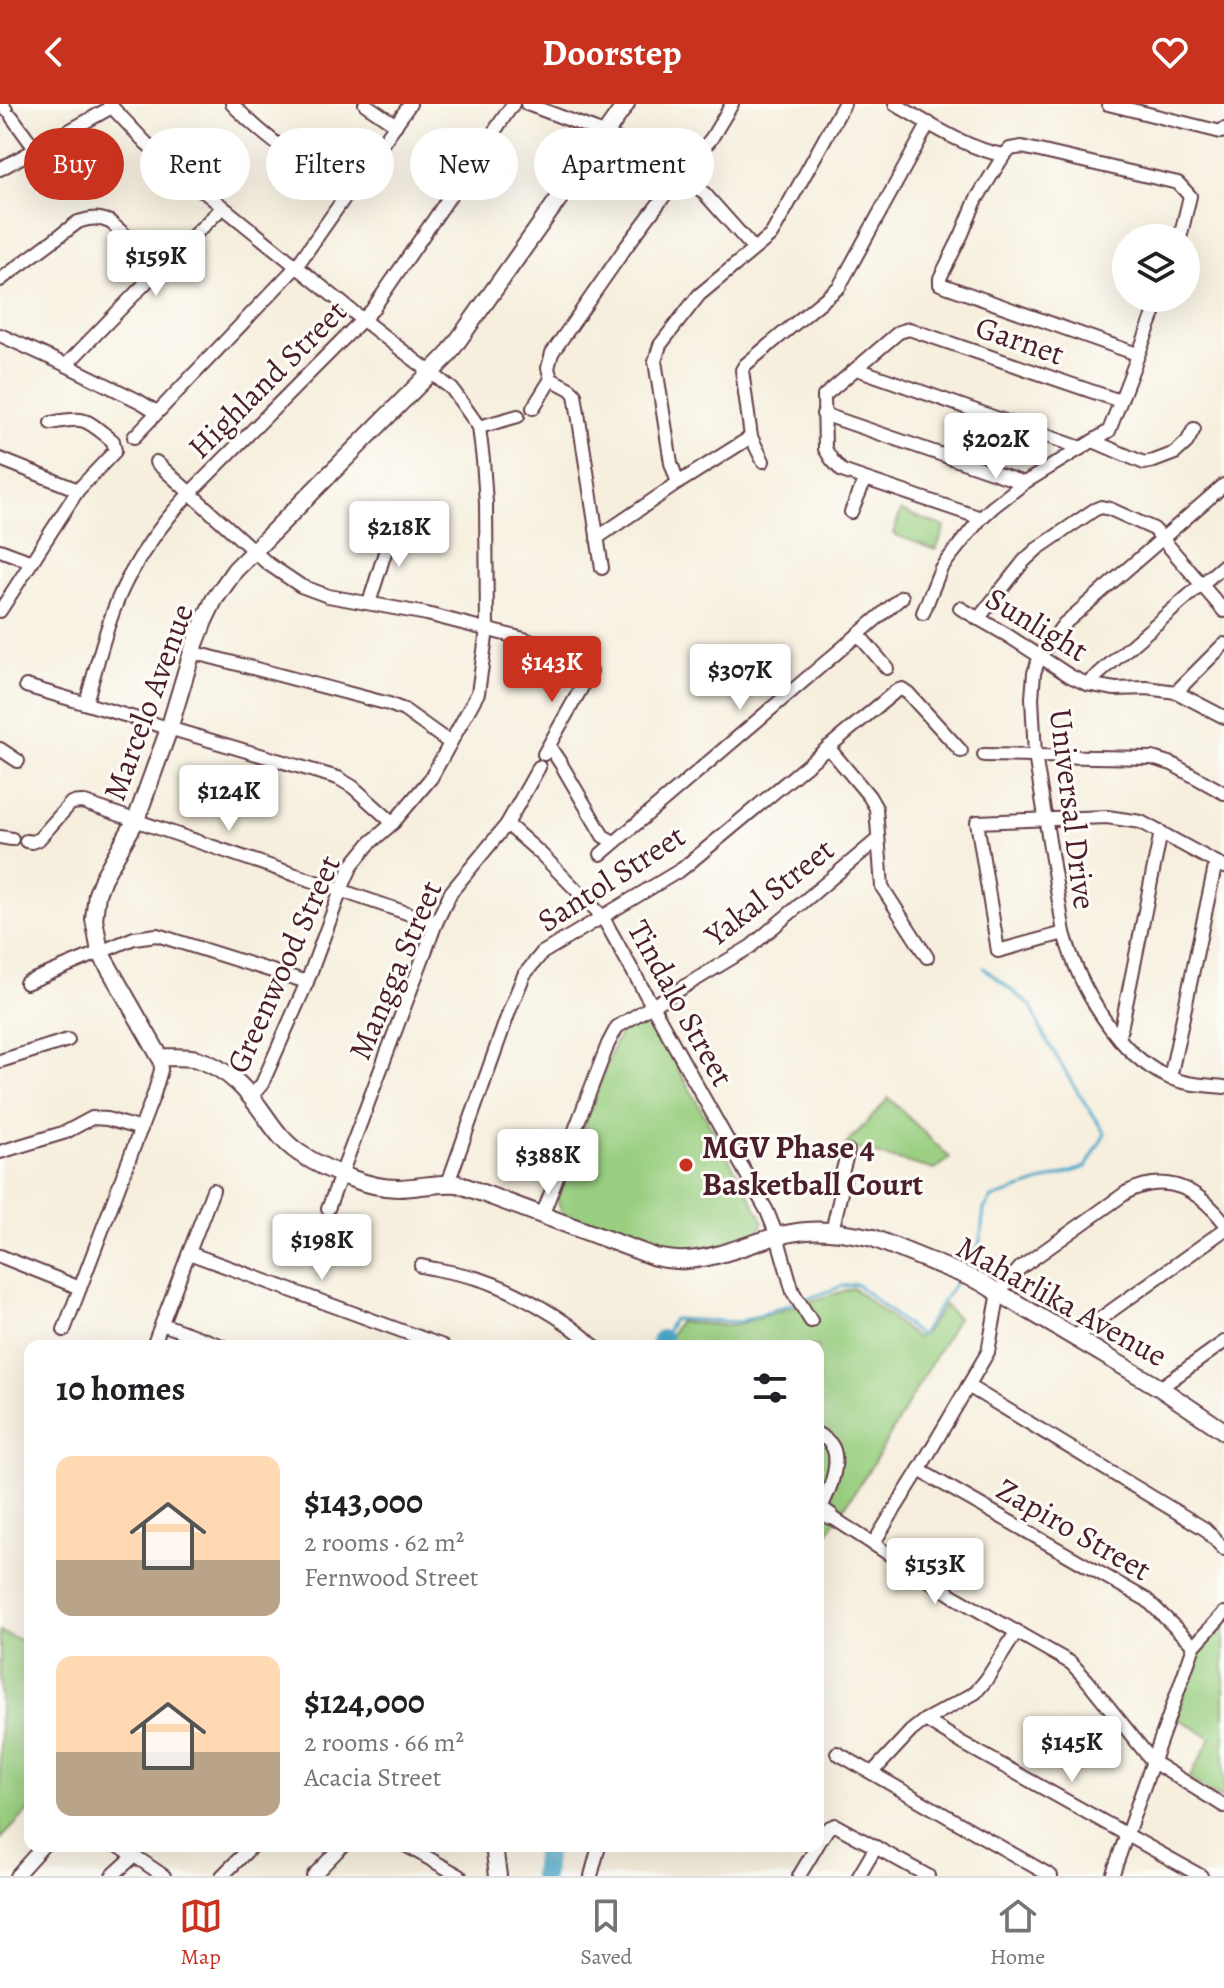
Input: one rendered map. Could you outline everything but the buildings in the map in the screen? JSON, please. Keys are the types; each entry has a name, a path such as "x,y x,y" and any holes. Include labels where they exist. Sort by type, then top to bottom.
{"street":[{"path":"232,104 266,135"},
{"path":"365,104 396,125"},
{"path":"394,128 410,104"},
{"name":"Highland Street","path":"86,702 114,613 127,581 149,543 190,493 363,320 513,104"},
{"path":"527,104 591,128"},
{"name":"Marcelo Avenue","path":"608,128 626,104"},
{"path":"714,134 732,104"},
{"path":"678,483 671,463 655,361 660,345 699,295 774,230 844,104"},
{"path":"895,104 975,147 1004,155"},
{"path":"1108,104 1222,130"},
{"path":"74,128 111,106 154,151 222,208 452,389 479,427 518,416"},
{"path":"7,110 24,133"},
{"path":"763,461 751,437 742,370 839,287 929,123"},
{"path":"1137,354 940,284 940,278 976,200 1010,149 1022,147 1178,183 1190,196 1183,224"},
{"path":"0,169 24,156"},
{"path":"134,437 296,267 343,200"},
{"name":"Marcelo Avenue","path":"160,1057 100,952 94,919 97,894 103,878 136,820 169,729 192,652 214,600 254,551 447,356 557,200"},
{"path":"602,568 575,394 551,379 548,368 552,353 661,200"},
{"path":"709,200 754,249"},
{"path":"66,365 222,208"},
{"path":"0,280 78,222 89,218 110,222 162,266"},
{"path":"923,613 941,568 981,518 1024,483 1109,431 1154,312"},
{"name":"Garnet","path":"857,369 905,329 909,329 1120,401"},
{"path":"0,335 157,412"},
{"path":"981,518 842,471 825,449 824,396 857,369 1081,448"},
{"path":"533,408 551,379"},
{"path":"823,414 1024,483"},
{"path":"0,611 78,490 115,451 113,441 84,420 76,418 51,423"},
{"name":"Greenwood Street","path":"251,1097 262,1084 307,982 352,865 431,778 478,693 487,630 486,503 479,427"},
{"path":"1093,441 1144,463 1175,453 1187,442 1194,429"},
{"path":"597,538 751,437"},
{"path":"0,459 78,490"},
{"path":"156,462 275,569 301,586 328,596 427,614 487,630"},
{"path":"851,512 865,480"},
{"name":"Universal Drive","path":"1224,485 1064,624 1040,656 1033,686 1035,755 1064,933 1069,952 1092,1001 1119,1039 1151,1068 1188,1083 1224,1087"},
{"path":"978,619 1037,549 1101,507 1154,529 1224,611"},
{"path":"369,603 394,524"},
{"path":"0,550 32,562"},
{"path":"1087,684 1224,565"},
{"path":"601,854 902,597"},
{"name":"Sunlight","path":"960,608 1087,684 1115,689 1147,688 1176,692 1224,717"},
{"name":"Mangga Street","path":"328,1209 436,923 451,892 507,824 591,671 543,646 487,630"},
{"path":"858,634 887,668"},
{"path":"1176,692 1218,659 1224,644"},
{"path":"192,652 389,704 404,710 450,743"},
{"path":"26,686 338,778 353,787 393,823"},
{"name":"Santol Street","path":"448,1183 510,1009 524,975 542,953 682,869 896,691 902,689 908,693 961,751"},
{"path":"828,747 876,808 882,887 927,957"},
{"path":"0,749 18,761"},
{"path":"984,755 1152,758 1172,764 1224,793"},
{"path":"544,756 603,836 614,842"},
{"path":"26,841 39,839 66,806 77,801 436,923"},
{"path":"1064,933 998,951 977,822 1107,817 1128,819 1141,822 1220,864 1170,1078"},
{"name":"Tindalo Street","path":"507,824 602,916 767,1211 793,1292 811,1321"},
{"path":"1119,1039 1161,832"},
{"name":"Yakal Street","path":"542,1216 617,1027 750,947 878,839"},
{"path":"26,983 134,938 157,935 307,982"},
{"path":"0,1061 68,1040"},
{"path":"64,1330 141,1129 161,1070 160,1057"},
{"name":"Maharlika Avenue","path":"160,1057 195,1059 221,1070 238,1081 283,1141 304,1156 341,1173 369,1184 394,1188 458,1184 655,1257 688,1260 805,1231 832,1231 873,1238 979,1281 1076,1336 1224,1431"},
{"path":"0,1152 66,1132 92,1118 141,1129"},
{"path":"832,1231 844,1180 841,1177 851,1152"},
{"path":"873,1544 988,1352 999,1292 1020,1268 1142,1184 1164,1183 1190,1191 1224,1222"},
{"path":"155,1340 213,1190"},
{"path":"1076,1336 1224,1230"},
{"path":"189,1253 427,1340"},
{"path":"0,1256 80,1288"},
{"path":"421,1266 478,1279 517,1295 577,1330 588,1340"},
{"path":"162,1324 206,1340"},
{"path":"1160,1388 1224,1342"},
{"path":"968,1386 1205,1529 1224,1549"},
{"path":"824,1438 831,1443 836,1456 824,1509"},
{"name":"Zapiro Street","path":"919,1470 1147,1600 1194,1646"},
{"path":"824,1513 955,1597 1071,1663 1153,1762 1224,1806"},
{"path":"1112,1876 1194,1646 1224,1613"},
{"path":"872,1773 894,1747 925,1720 975,1693 1017,1631"},
{"path":"925,1720 1201,1876"},
{"path":"837,1753 1051,1876"},
{"path":"824,1834 835,1825 924,1875"},
{"path":"859,1876 876,1847"},
{"path":"16,1876 38,1852"},
{"path":"128,1852 164,1876"},
{"path":"222,1876 246,1852"},
{"path":"313,1876 336,1852"},
{"path":"418,1852 460,1876"},
{"path":"495,1852 498,1876"},
{"path":"591,1876 595,1852"},
{"path":"799,1876 813,1852"},
{"path":"112,1876 134,1856"}],"green space":[{"path":"901,511 945,527 936,550 893,534"},
{"path":"648,1015 760,1214 763,1222 759,1232 706,1248 671,1249 633,1240 562,1214 557,1199 614,1045 622,1031"},
{"path":"889,1098 950,1158 935,1170 845,1146"},
{"path":"853,1288 916,1338 925,1333 944,1305 957,1318 878,1456 824,1538 824,1340 668,1340 678,1322 732,1326"},
{"path":"1224,1622 1224,1800 1189,1779 1211,1738 1176,1717 1199,1648"},
{"path":"0,1632 24,1642 24,1815 0,1840"}],"waterway":[{"path":"964,1268 980,1243 984,1209 992,1198 1086,1167 1105,1134 1042,1032 1031,1006 984,968"},
{"path":"801,1301 856,1284 920,1336 958,1278"},
{"path":"662,1340 673,1319 739,1322 794,1303"},
{"path":"543,1876 545,1852"}],"place":[{"name":"MGV Phase 4 Basketball Court","path":"686,1165"}]}
